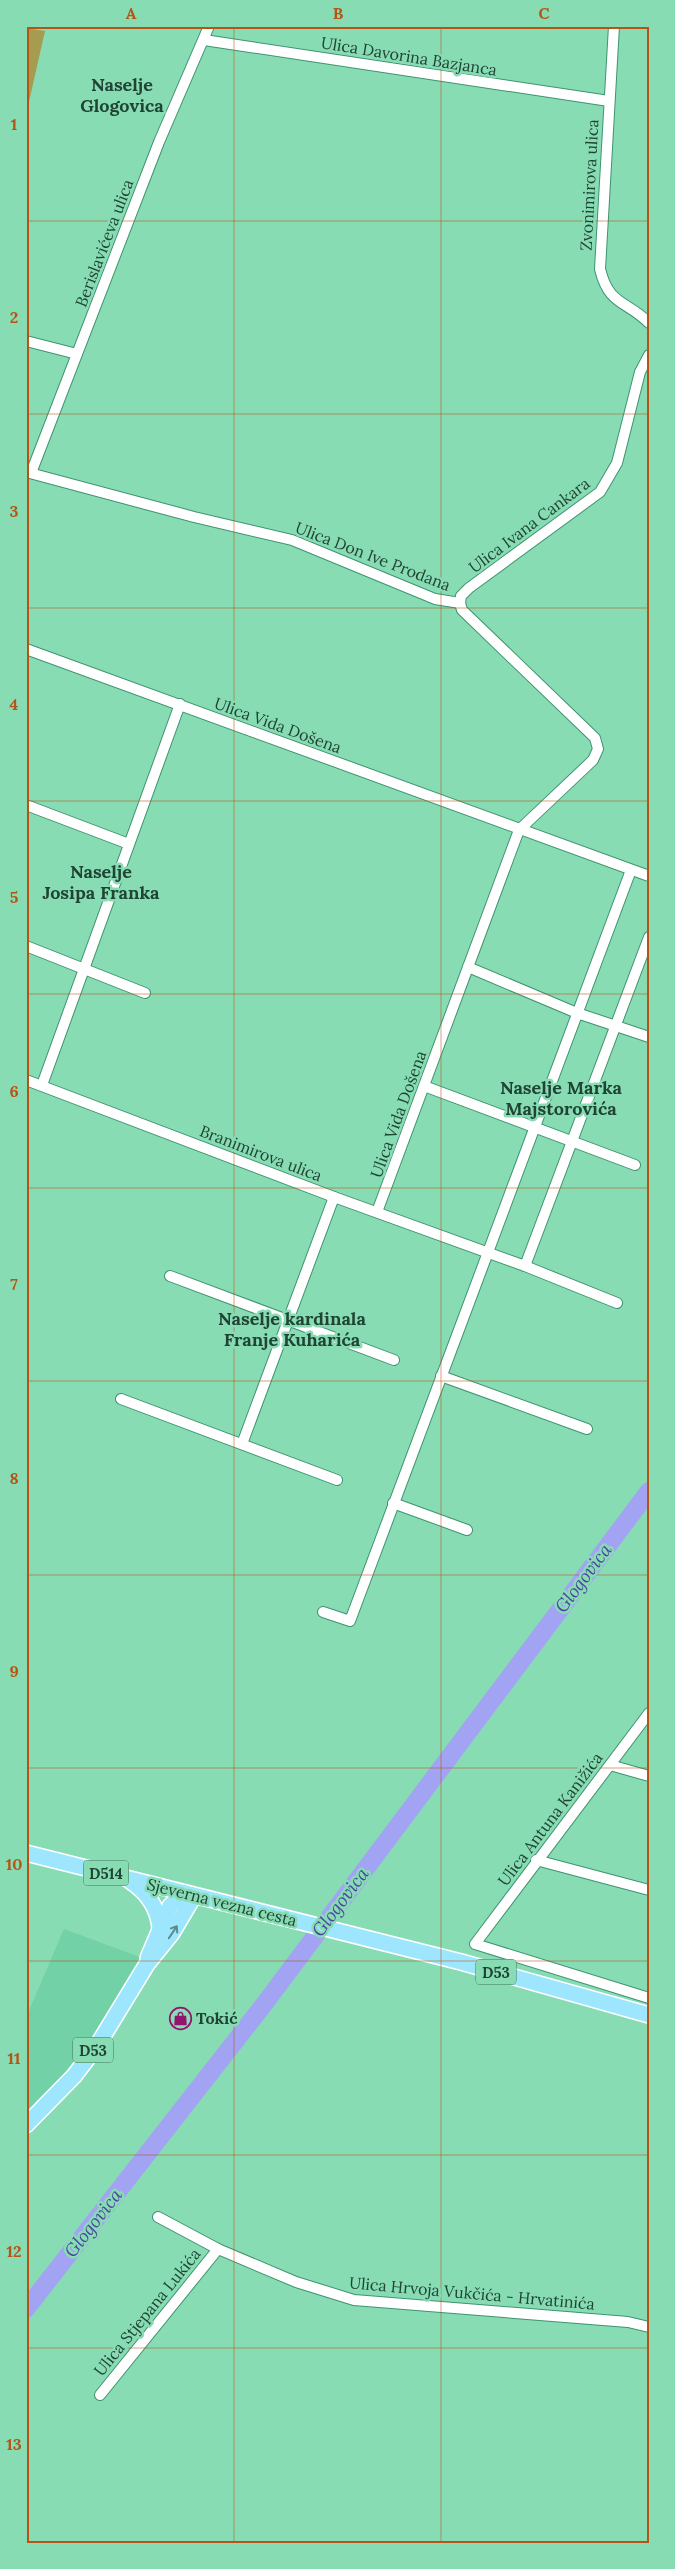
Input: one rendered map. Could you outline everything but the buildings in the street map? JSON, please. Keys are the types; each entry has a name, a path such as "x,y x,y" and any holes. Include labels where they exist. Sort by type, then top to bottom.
{"main road":[{"name":"Sjeverna vezna cesta","path":"26,1854 342,1932 649,2015"},
{"path":"124,1878 149,1898 157,1912 160,1928"},
{"name":"D53","path":"146,1964 170,1906 190,1894"},
{"name":"D53","path":"26,2126 74,2076 97,2046 146,1964 172,1933 190,1894"}],"street":[{"name":"Berislavićeva ulica","path":"28,472 77,354 159,142 210,26"},
{"name":"Zvonimirova ulica","path":"614,26 600,269 603,283 610,294 621,304 649,322"},
{"name":"Ulica Davorina Bazjanca","path":"204,40 609,101"},
{"path":"26,341 77,354"},
{"name":"Ulica Ivana Cankara","path":"460,603 461,596 469,588 600,492 617,463 640,372 649,355"},
{"name":"Ulica Don Ive Prodana","path":"28,472 194,517 292,540 435,599 460,603 462,610 596,738 598,744 593,760 519,830"},
{"name":"Ulica Vida Došena","path":"26,649 649,876"},
{"path":"42,1086 180,704"},
{"path":"26,805 129,844"},
{"name":"Ulica Vida Došena","path":"377,1212 519,830"},
{"path":"323,1612 350,1621 486,1252 631,870"},
{"path":"525,1266 649,937"},
{"path":"26,946 145,993"},
{"path":"468,967 577,1013 649,1037"},
{"name":"Branimirova ulica","path":"26,1080 334,1197 525,1266 617,1303"},
{"path":"424,1086 635,1166"},
{"path":"242,1444 334,1197"},
{"path":"170,1276 394,1360"},
{"path":"441,1376 587,1429"},
{"path":"121,1399 336,1480"},
{"path":"394,1503 468,1530"},
{"name":"Ulica Antuna Kanižića","path":"599,1984 475,1944 536,1860 649,1712"},
{"path":"610,1765 649,1776"},
{"path":"536,1860 649,1890"},
{"path":"594,1999 599,1984 649,1998"},
{"name":"Ulica Hrvoja Vukčića - Hrvatinića","path":"158,2217 218,2249 296,2282 354,2300 628,2322 649,2327"},
{"name":"Ulica Stjepana Lukića","path":"100,2395 218,2249"}],"shaded area":[{"path":"26,28 45,31 26,115"},
{"path":"64,1929 142,1958 98,2031 78,2060 26,2114 26,2018"}],"waterway":[{"name":"Glogovica","path":"26,2309 265,2003 649,1491"}],"place":[{"name":"Tokić","path":"180,2018"}],"district":[{"name":"Naselje Glogovica","path":"122,94"},
{"name":"Naselje Josipa Franka","path":"101,881"},
{"name":"Naselje Marka Majstorovića","path":"561,1097"},
{"name":"Naselje kardinala Franje Kuharića","path":"292,1328"}]}
